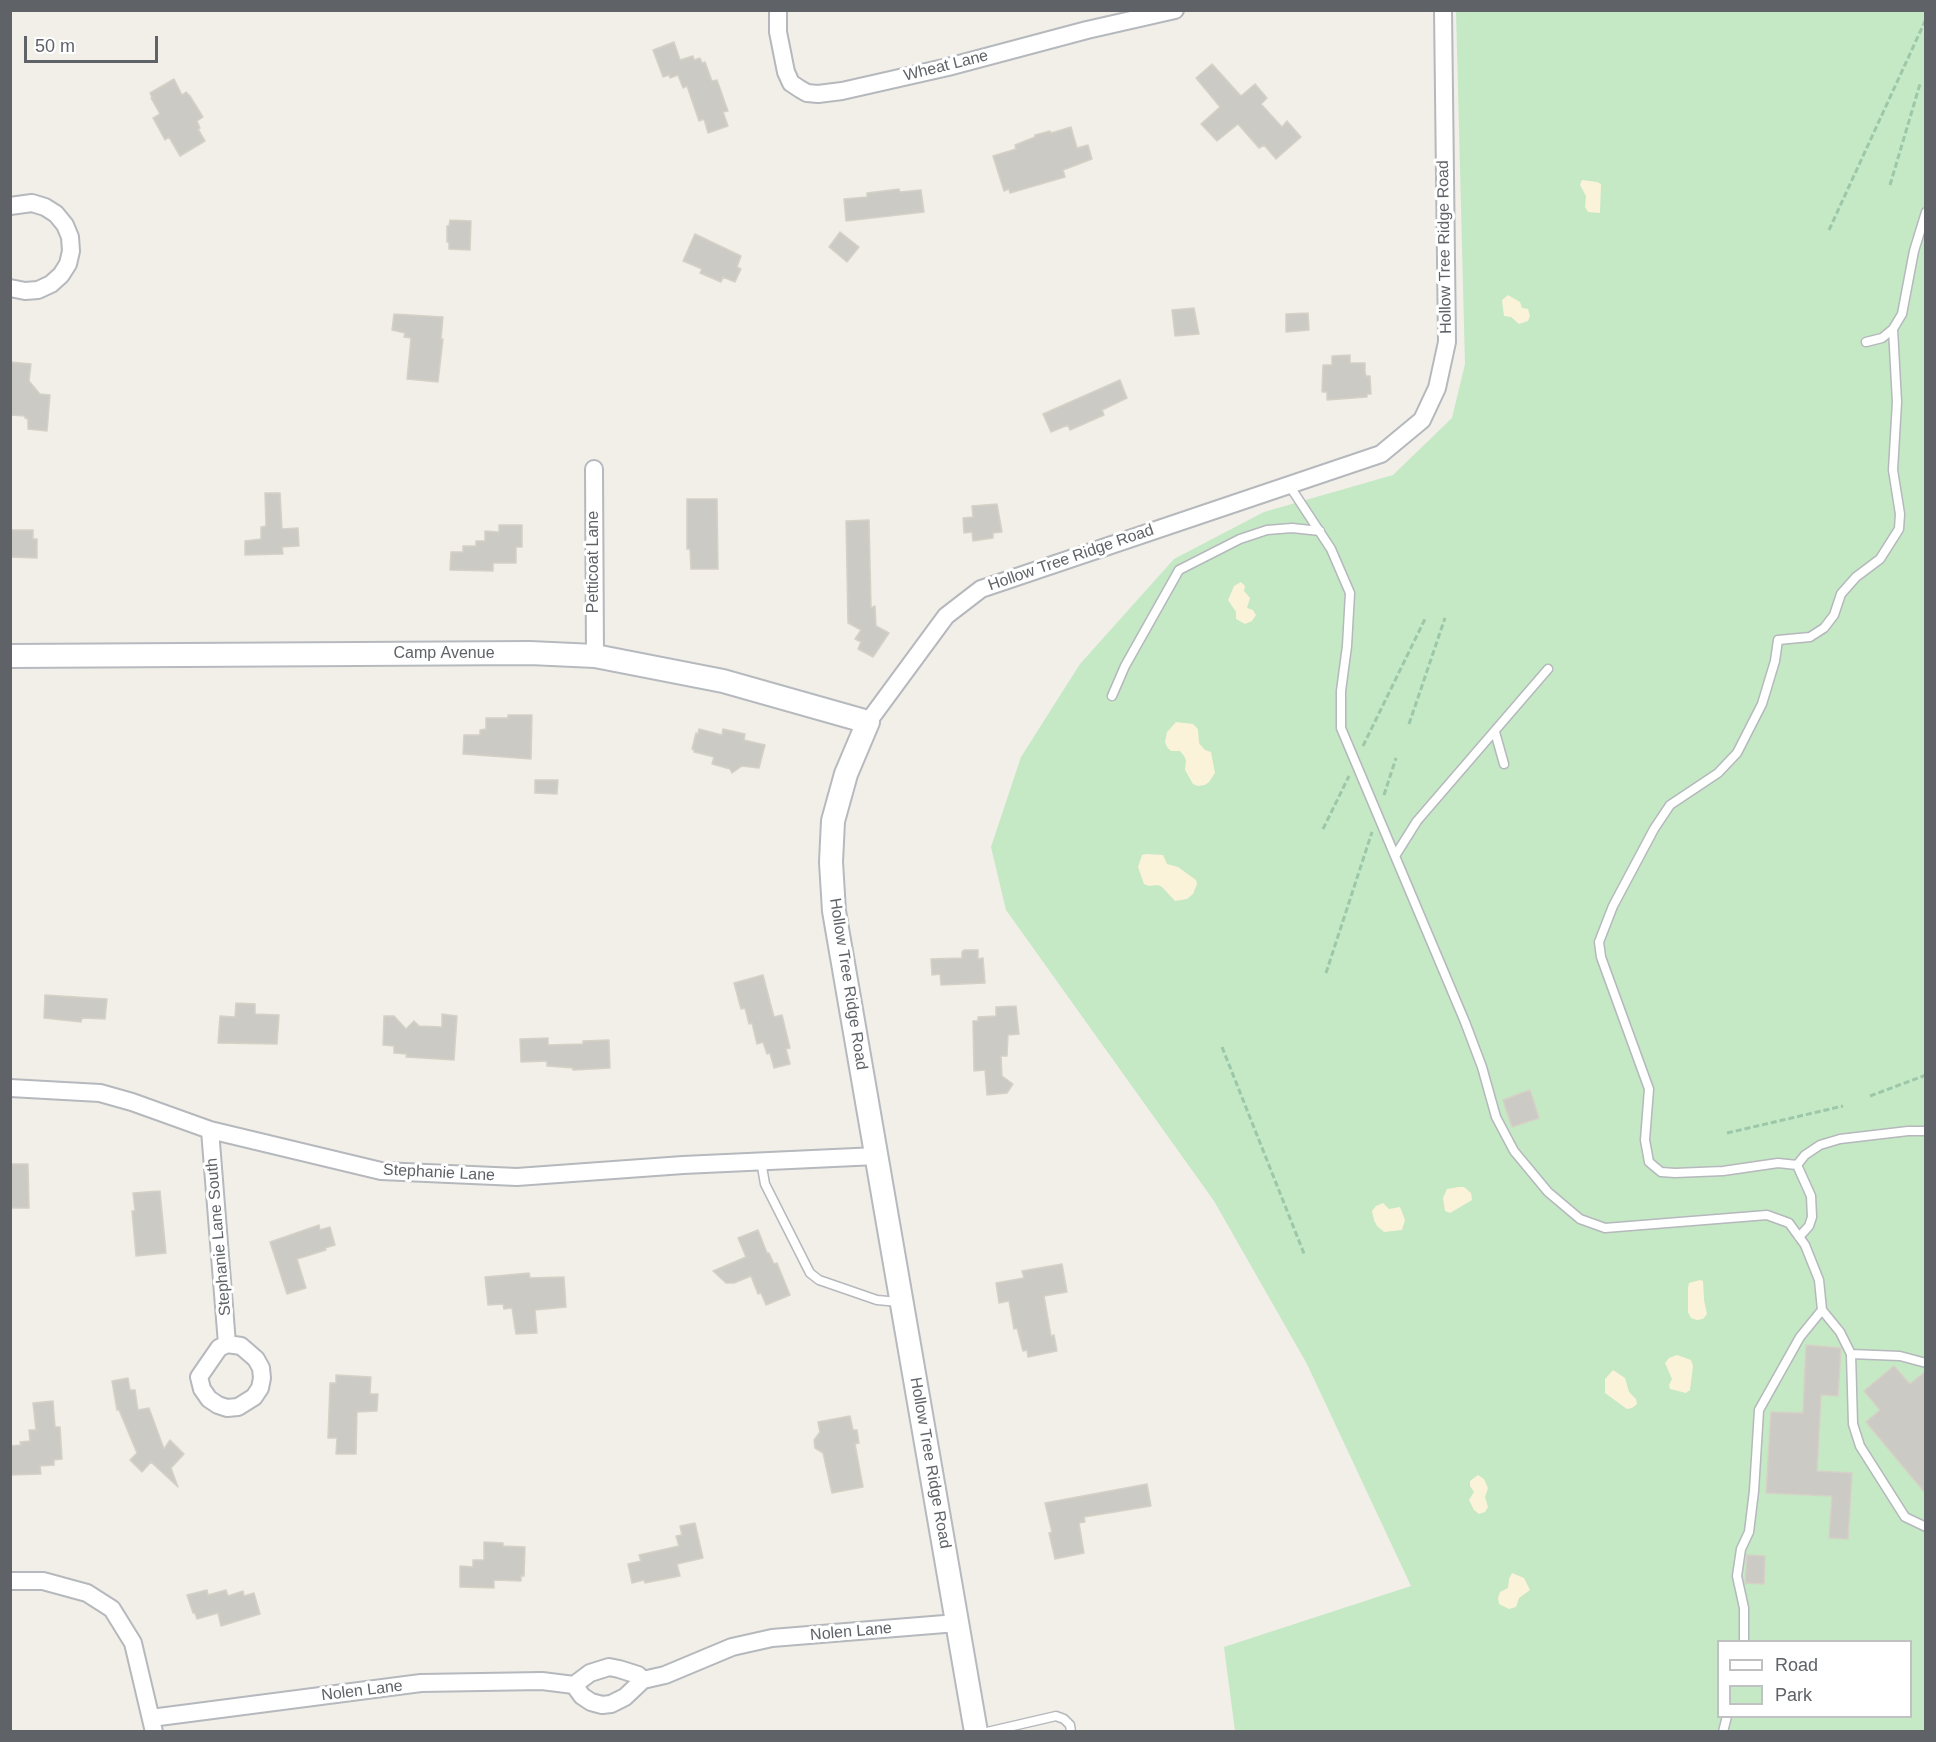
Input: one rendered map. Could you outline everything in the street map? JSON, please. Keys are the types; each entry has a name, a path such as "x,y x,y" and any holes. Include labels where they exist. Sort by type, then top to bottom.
{"street":[{"name":"Wheat Lane","path":"778,10 778,32 786,72 791,83 807,93 818,94 842,91 948,67 1087,30 1175,10"},
{"name":"Hollow Tree Ridge Road","path":"975,1731 834,911 831,862 833,821 846,774 868,722 946,616 981,589 1381,454 1422,420 1437,388 1447,342 1443,10"},
{"path":"10,206 32,203 56,214 65,225 70,237 71,250 64,270 51,284 38,290 25,291 10,288"},
{"name":"Petticoat Lane","path":"594,469 594,656"},
{"name":"Camp Avenue","path":"10,656 530,653 594,656 723,681 868,722"},
{"name":"Stephanie Lane","path":"10,1088 100,1094 132,1102 210,1130 381,1171 517,1177 683,1165 877,1156"},
{"name":"Stephanie Lane South","path":"210,1130 227,1344"},
{"name":"Nolen Lane","path":"10,1581 43,1581 87,1593 112,1609 133,1643 153,1725 421,1683 542,1682 574,1685 582,1696 591,1702 611,1704 625,1697 643,1680 665,1675 732,1647 772,1638 957,1623"},
{"path":"574,1685 590,1673 609,1667 638,1675 643,1680"}],"lane":[{"path":"1866,342 1882,338 1893,329 1902,314 1914,251 1926,212"},
{"path":"1797,1165 1778,1163 1723,1171 1676,1173 1661,1172 1649,1162 1645,1140 1649,1089 1601,957 1599,942 1613,906 1654,829 1670,805 1718,773 1737,753 1762,704 1775,661 1778,640 1810,637 1824,628 1834,615 1841,594 1856,577 1880,559 1899,529 1900,514 1893,470 1897,412 1893,329"},
{"path":"1289,484 1331,549 1350,593 1347,646 1341,691 1341,728 1465,1022 1482,1067 1496,1117 1514,1151 1548,1192 1580,1219 1605,1228 1767,1215 1789,1223 1805,1245 1819,1280 1822,1310 1840,1332 1851,1354 1853,1424 1860,1446 1905,1517 1926,1527"},
{"path":"1112,696 1125,666 1179,570 1240,539 1267,530 1292,528 1320,531"},
{"path":"1395,856 1417,821 1548,669"},
{"path":"1495,732 1504,764"},
{"path":"1797,1165 1805,1155 1820,1145 1840,1139 1926,1131"},
{"path":"761,1161 765,1184 810,1273 819,1280 877,1300 902,1302"},
{"path":"1797,1165 1811,1196 1812,1217 1809,1226 1799,1237"},
{"path":"1744,1640 1744,1608 1737,1576 1741,1549 1749,1532 1759,1410 1800,1337 1822,1310"},
{"path":"1851,1354 1900,1356 1926,1363"},
{"path":"987,1731 1056,1716 1064,1719 1070,1725 1071,1731"}],"path":[{"path":"1829,230 1926,19"},
{"path":"1890,185 1920,84"},
{"path":"1323,829 1426,617"},
{"path":"1409,724 1445,618"},
{"path":"1326,973 1396,758"},
{"path":"1222,1047 1305,1256"},
{"path":"1870,1096 1926,1075"},
{"path":"1727,1133 1843,1106"}],"green space":[{"path":"1456,11 1925,11 1925,1731 1235,1731 1224,1647 1411,1586 1307,1364 1214,1201 1006,910 991,847 1021,757 1080,664 1174,559 1264,512 1393,475 1452,418 1465,364"}],"sand":[{"path":"1582,180 1601,184 1600,213 1588,212 1585,207 1586,196 1580,185"},
{"path":"1508,295 1520,302 1522,308 1528,309 1530,316 1528,321 1519,324 1511,317 1504,316 1502,300"},
{"path":"1241,582 1250,598 1247,608 1253,610 1256,615 1252,621 1245,624 1236,619 1236,612 1228,600 1234,586"},
{"path":"1176,722 1193,724 1198,729 1199,743 1205,750 1211,752 1215,773 1205,785 1193,784 1185,770 1184,756 1180,751 1171,751 1167,747 1165,742 1167,732"},
{"path":"1142,855 1163,855 1167,864 1178,867 1196,880 1197,884 1193,894 1187,899 1175,901 1162,887 1144,884 1138,867"},
{"path":"1464,1187 1471,1193 1472,1200 1450,1213 1445,1211 1443,1198 1447,1189"},
{"path":"1383,1203 1389,1209 1400,1207 1405,1220 1402,1230 1384,1232 1377,1226 1372,1211"},
{"path":"1703,1281 1707,1314 1703,1319 1697,1320 1691,1318 1688,1312 1688,1288 1689,1283"},
{"path":"1677,1355 1691,1360 1693,1366 1690,1390 1686,1393 1670,1389 1669,1385 1672,1379 1665,1363 1669,1358"},
{"path":"1613,1370 1625,1378 1629,1392 1636,1399 1637,1404 1632,1408 1627,1409 1605,1393 1605,1379"},
{"path":"1478,1475 1484,1479 1488,1488 1485,1497 1488,1507 1485,1512 1479,1514 1469,1500 1474,1492 1470,1481"},
{"path":"1512,1573 1524,1578 1530,1590 1519,1598 1516,1607 1509,1609 1499,1604 1498,1598 1500,1592 1508,1588"}],"building":[{"path":"674,42 680,60 693,56 694,60 700,58 702,63 705,62 712,81 717,80 728,111 723,112 728,126 708,133 704,119 699,121 687,86 683,88 678,75 670,78 669,75 663,77 653,50"},
{"path":"1212,64 1241,96 1255,84 1267,98 1261,104 1282,127 1287,121 1301,137 1276,159 1264,145 1259,148 1238,124 1217,141 1201,124 1220,107 1196,78"},
{"path":"174,79 182,95 186,92 190,96 203,117 197,121 200,128 198,129 205,141 180,156 169,137 165,140 153,118 160,114 150,93"},
{"path":"1071,127 1077,148 1088,145 1092,159 1063,170 1065,177 1010,193 1009,189 1004,191 993,156 1016,149 1015,145 1035,135"},
{"path":"899,189 900,192 921,190 924,212 846,221 844,199 867,197 867,193"},
{"path":"450,220 471,221 470,250 449,249 447,226"},
{"path":"840,232 859,247 847,262 829,247"},
{"path":"695,234 741,256 737,267 741,269 735,282 723,277 721,282 700,273 702,269 683,261"},
{"path":"1194,308 1199,334 1175,336 1172,310"},
{"path":"1308,313 1309,330 1286,332 1286,314"},
{"path":"394,314 443,317 438,382 407,379 411,338 404,337 405,333 392,330"},
{"path":"1350,355 1350,363 1365,363 1366,376 1370,376 1371,394 1367,394 1367,397 1327,400 1327,392 1322,392 1323,365 1332,365 1332,356"},
{"path":"10,362 31,364 29,381 40,394 50,395 47,431 28,429 28,419 25,416 10,415"},
{"path":"1120,380 1127,398 1102,410 1104,415 1070,430 1068,425 1051,432 1043,414"},
{"path":"265,493 280,493 282,529 298,528 299,546 282,547 283,554 245,555 245,541 261,539 261,527 266,526"},
{"path":"687,499 717,499 718,569 691,569 690,549 687,549"},
{"path":"997,504 1002,532 993,533 993,538 973,541 972,532 964,533 963,518 973,517 972,506"},
{"path":"869,520 871,608 875,606 876,626 889,633 873,657 858,649 861,642 855,639 861,630 848,623 846,521"},
{"path":"499,525 522,525 522,547 516,547 516,563 493,563 493,571 450,570 451,552 463,552 463,546 476,546 476,541 485,541 485,531 499,532"},
{"path":"10,530 33,530 33,539 37,539 37,558 10,557"},
{"path":"508,715 532,715 531,759 463,754 464,735 480,735 480,730 486,729 486,718 508,718"},
{"path":"699,729 722,735 723,729 745,734 744,740 765,745 759,768 742,766 732,773 730,769 712,764 714,757 694,752 692,749"},
{"path":"535,780 558,780 557,794 535,793"},
{"path":"964,950 978,950 978,959 983,958 985,983 941,985 940,974 932,975 931,959 962,958"},
{"path":"763,975 774,1017 782,1015 790,1048 786,1049 790,1064 774,1068 770,1053 767,1054 763,1042 757,1044 752,1023 749,1024 745,1008 741,1009 734,983"},
{"path":"45,995 107,999 105,1019 82,1018 81,1022 44,1018"},
{"path":"236,1003 255,1004 255,1014 279,1015 277,1044 218,1043 220,1016 235,1017"},
{"path":"1016,1006 1019,1034 1008,1035 1007,1056 1001,1056 1002,1076 1013,1084 1007,1093 987,1095 985,1070 974,1071 973,1021 978,1021 978,1017 996,1016 996,1007"},
{"path":"442,1014 457,1016 454,1060 406,1057 407,1054 394,1053 394,1046 383,1045 384,1016 394,1016 406,1029 414,1021 419,1026 442,1027"},
{"path":"548,1038 548,1045 583,1044 583,1041 609,1040 610,1068 573,1070 573,1068 547,1066 547,1061 521,1062 520,1039"},
{"path":"1530,1090 1539,1118 1512,1127 1503,1100"},
{"path":"10,1164 28,1164 29,1208 10,1208"},
{"path":"160,1191 166,1253 136,1256 132,1211 135,1211 133,1193"},
{"path":"319,1225 320,1230 330,1227 335,1245 297,1259 306,1288 287,1294 270,1242"},
{"path":"758,1230 767,1253 774,1264 777,1263 790,1295 766,1305 761,1293 758,1294 751,1276 734,1283 726,1283 713,1271 746,1257 738,1238"},
{"path":"1062,1264 1067,1292 1044,1296 1051,1336 1054,1335 1057,1351 1028,1357 1027,1350 1023,1351 1017,1328 1014,1329 1009,1301 999,1303 996,1283 1024,1278 1022,1271"},
{"path":"529,1273 530,1278 564,1277 566,1307 535,1310 537,1333 516,1334 512,1308 504,1309 503,1304 488,1305 485,1277"},
{"path":"1806,1345 1841,1348 1838,1396 1821,1395 1817,1471 1852,1473 1848,1539 1829,1538 1832,1496 1766,1493 1771,1412 1803,1413"},
{"path":"1894,1366 1910,1384 1926,1371 1926,1494 1866,1422 1880,1410 1864,1391"},
{"path":"336,1375 371,1377 370,1394 378,1394 377,1411 357,1412 356,1454 336,1454 337,1438 328,1438 330,1383 336,1383"},
{"path":"128,1378 130,1390 135,1390 138,1410 149,1408 164,1449 170,1440 184,1454 171,1468 178,1487 151,1462 142,1472 130,1460 137,1453 119,1410 117,1410 112,1381"},
{"path":"53,1401 55,1427 60,1427 62,1459 54,1460 54,1465 40,1466 41,1474 10,1475 10,1446 30,1441 29,1430 36,1430 33,1403"},
{"path":"850,1416 853,1430 857,1430 859,1443 855,1444 863,1487 832,1493 823,1453 815,1448 814,1440 820,1432 818,1422"},
{"path":"1147,1484 1151,1506 1084,1517 1085,1522 1079,1523 1084,1553 1055,1559 1045,1503"},
{"path":"695,1523 703,1558 677,1564 680,1576 645,1583 644,1580 632,1583 628,1564 641,1561 639,1555 679,1546 676,1536 682,1535 680,1526"},
{"path":"484,1542 525,1547 524,1576 521,1576 521,1581 494,1580 494,1588 460,1587 460,1566 473,1567 473,1560 484,1560"},
{"path":"1747,1555 1765,1556 1764,1584 1745,1583"},
{"path":"207,1590 208,1595 226,1590 228,1596 243,1591 244,1596 254,1593 260,1614 221,1626 218,1613 197,1619 187,1595"}]}
